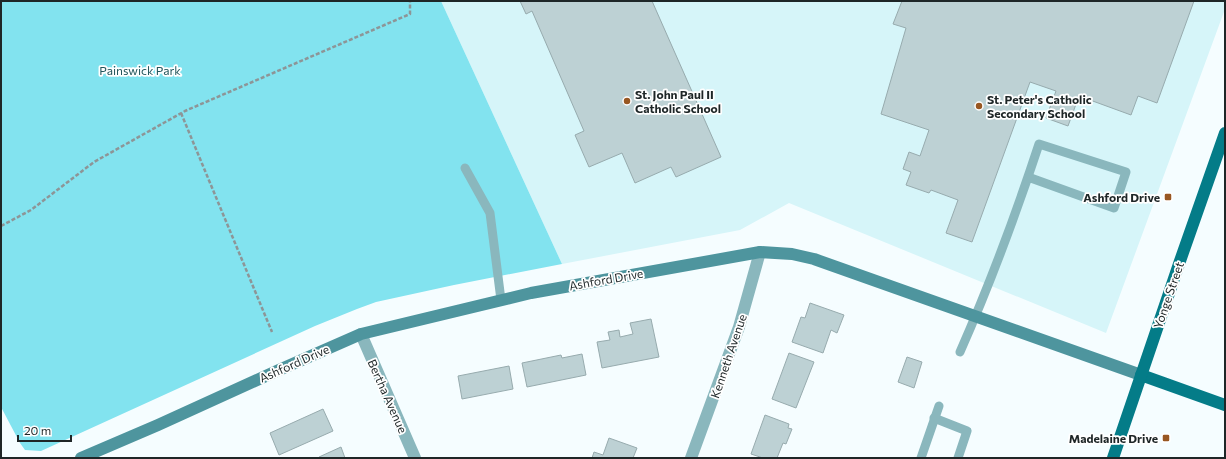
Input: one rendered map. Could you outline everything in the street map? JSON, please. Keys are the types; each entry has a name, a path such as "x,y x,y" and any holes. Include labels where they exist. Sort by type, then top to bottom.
{"main road":[{"name":"Yonge Street","path":"1113,458 1225,133"},
{"name":"Ashford Drive","path":"81,458 361,334 531,293 760,252 792,254 814,259 1141,375"},
{"path":"1141,375 1225,405"}],"street":[{"name":"Kenneth Avenue","path":"691,458 739,327 760,252"},
{"name":"Bertha Avenue","path":"361,334 415,458"}],"lane":[{"path":"960,352 1028,177 1039,144 1126,172 1114,208 1028,177"},
{"path":"465,168 490,213 501,300"},
{"path":"921,458 939,406"},
{"path":"934,418 967,431 958,458"}],"path":[{"path":"1,226 31,210 94,162 181,113 410,14 410,1"},
{"path":"181,113 272,332"}],"shaded area":[{"name":"St. Peter's Catholic Secondary School","path":"441,1 1225,1 1225,9 1106,333 789,203 740,230 562,264"}],"green space":[{"name":"Painswick Park","path":"1,1 441,1 562,264 376,302 315,326 41,451 25,450 1,407"}],"building":[{"path":"520,1 652,1 721,157 676,177 671,167 635,183 622,153 589,167 575,135 584,131 532,11 526,14"},
{"path":"902,1 1194,1 1157,103 1138,96 1131,115 1079,96 1068,126 1046,118 1056,91 1030,82 972,242 946,233 958,200 931,190 929,193 906,185 911,172 903,169 909,152 920,156 929,130 881,114 906,28 893,24"},
{"path":"810,303 844,315 837,333 831,330 823,353 792,342 801,317 805,318"},
{"path":"651,319 659,357 602,368 597,342 610,340 608,332 619,330 620,337 633,334 630,323"},
{"path":"789,353 814,362 796,408 772,399"},
{"path":"582,354 586,375 527,387 522,363 561,355 562,358"},
{"path":"907,357 922,362 914,388 898,382"},
{"path":"509,366 513,389 462,399 458,376"},
{"path":"323,409 333,431 279,455 270,433"},
{"path":"765,415 789,424 788,428 792,429 786,444 783,443 777,458 763,458 751,454"},
{"path":"609,438 637,448 633,458 592,458 594,452 603,455"},
{"path":"341,447 345,458 319,458 319,457"}],"place":[{"name":"St. John Paul II Catholic School","path":"627,101"},
{"name":"St. Peter's Catholic Secondary School","path":"979,106"},
{"name":"Ashford Drive","path":"1168,197"},
{"name":"Madelaine Drive","path":"1166,438"}]}
